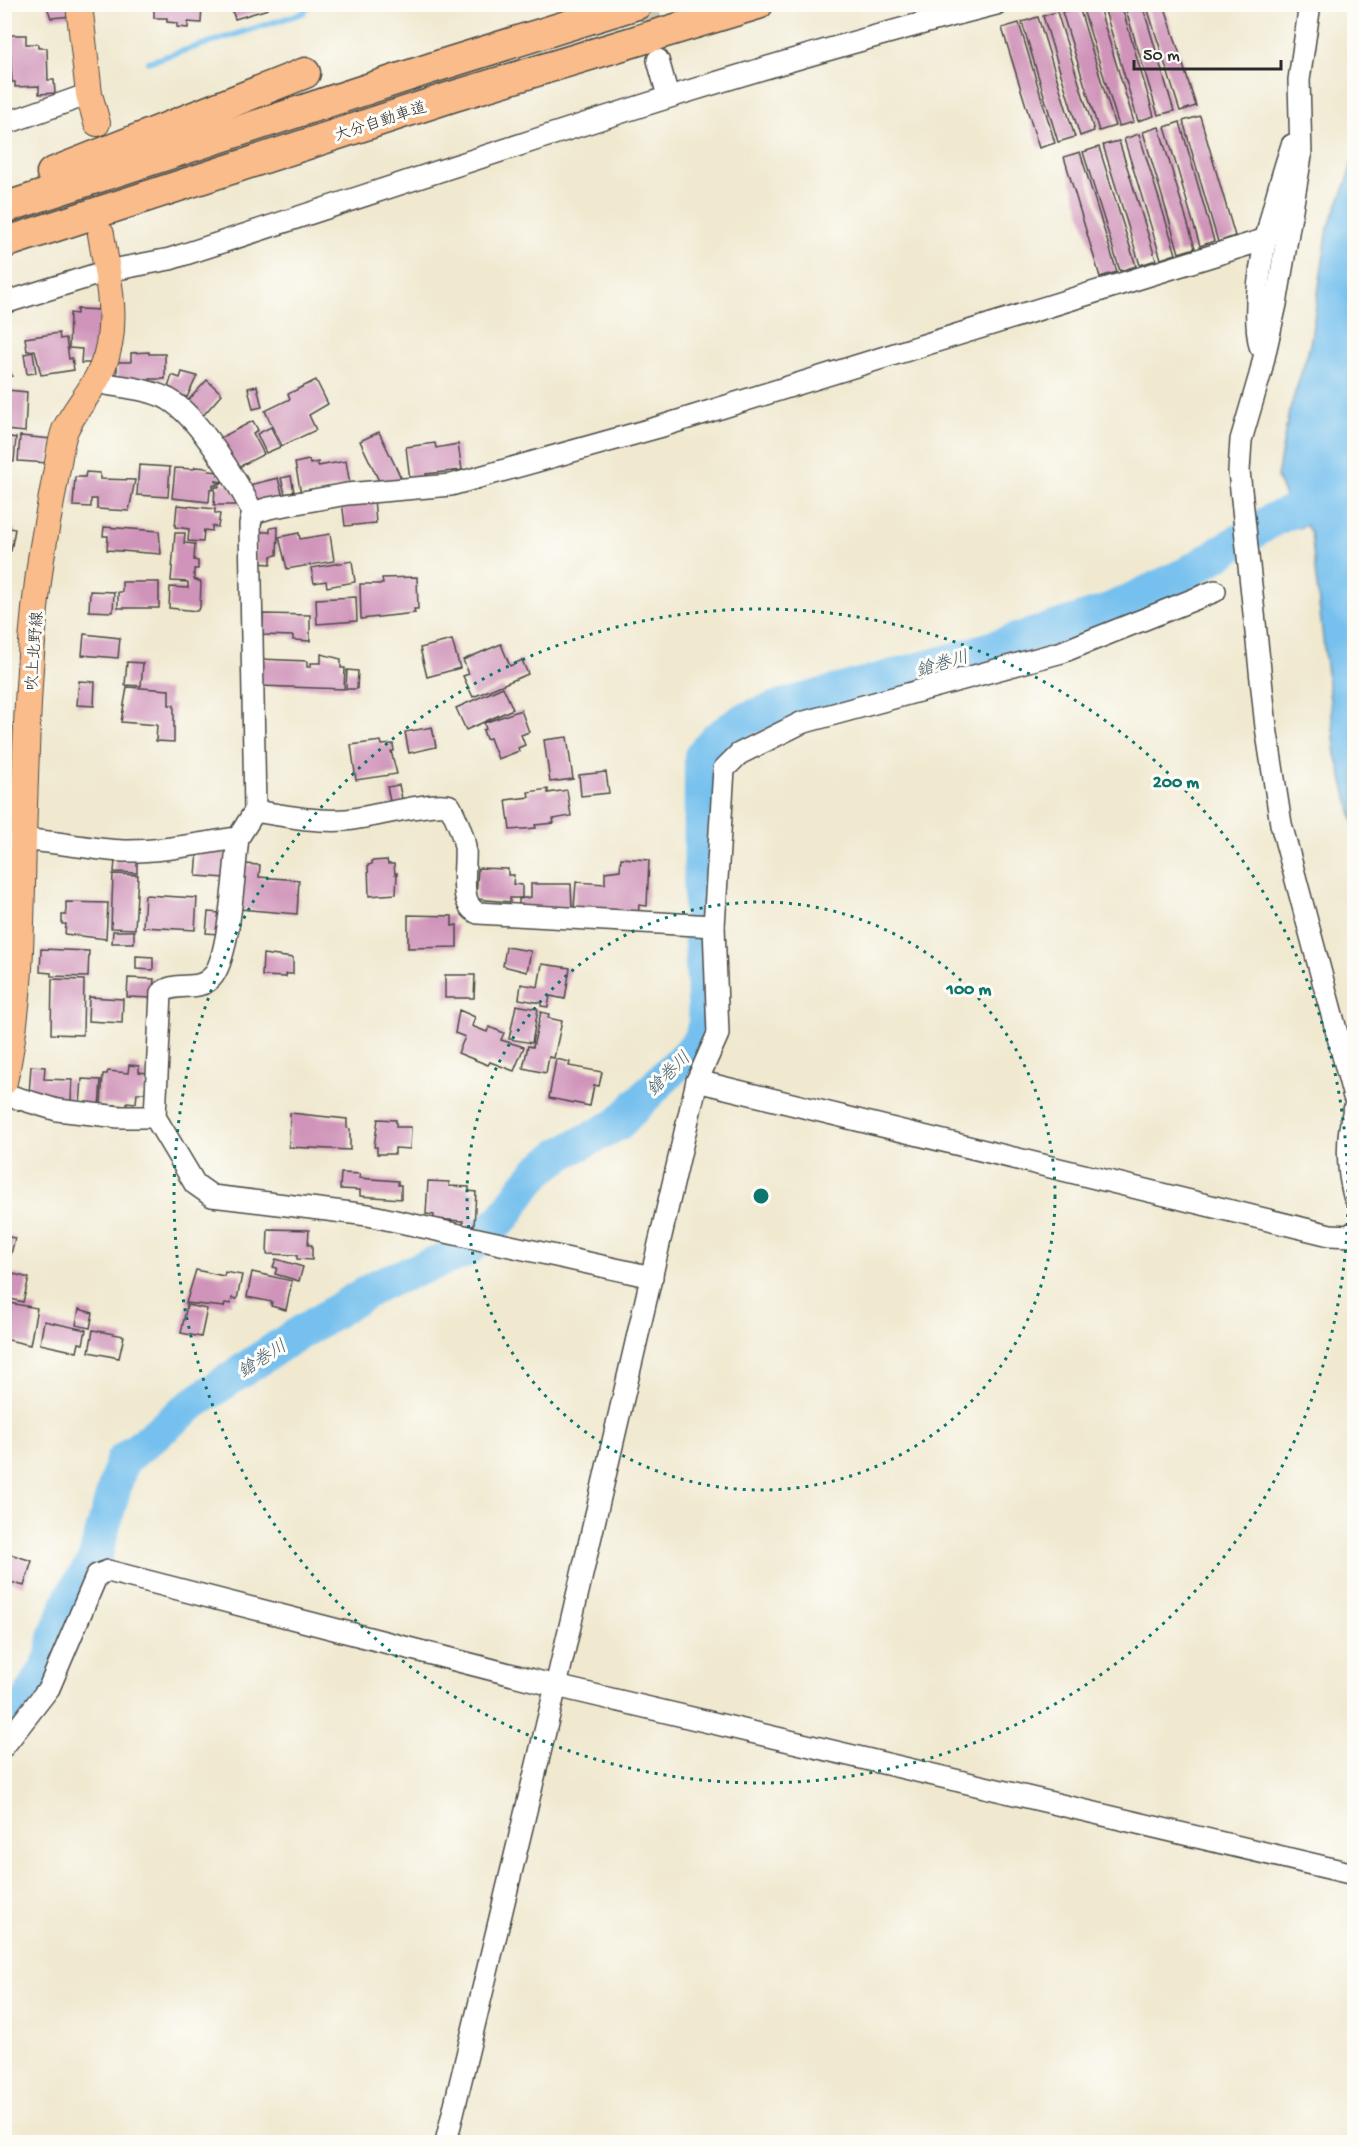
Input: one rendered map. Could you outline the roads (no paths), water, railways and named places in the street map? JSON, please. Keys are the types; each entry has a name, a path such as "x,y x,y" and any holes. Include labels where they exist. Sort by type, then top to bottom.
{"highway":[{"name":"大分自動車道","path":"4,208 441,65 638,4"},
{"name":"大分自動車道","path":"4,243 451,96 758,4"},
{"path":"4,192 305,73"}],"main road":[{"path":"79,4 89,94 97,123"},
{"name":"吹上北野線","path":"4,1082 12,1044 22,934 14,840 41,558 64,432 81,400 96,382 104,366 111,320 102,234"}],"street":[{"path":"4,303 107,271 170,259 668,96 949,10 996,4"},
{"path":"1310,4 1299,80 1301,156 1263,360 1240,440 1239,471 1266,726 1281,824 1354,1097"},
{"path":"658,60 668,96"},
{"path":"4,124 89,94"},
{"path":"1263,360 1257,334 1266,239 1281,179 1301,118"},
{"path":"253,513 347,494 451,485 659,427 1266,239"},
{"path":"96,382 151,393 166,398 182,408 199,427 236,482 253,513 250,524 255,811 238,838 222,960 211,978 198,986 168,987 161,993 155,1117 195,1184 212,1196 368,1215 652,1277"},
{"path":"446,2142 556,1686 697,1081 718,1034 714,926 724,769 739,754 801,723 1062,652 1215,591"},
{"path":"255,811 306,820 346,820 404,812 440,802 450,806 465,846 466,901 472,911 478,914 714,926"},
{"path":"14,840 134,851 238,838"},
{"path":"697,1081 1330,1235 1352,1236 1354,1232"},
{"path":"4,1094 57,1110 119,1117 155,1117"},
{"path":"1354,1110 1350,1122 1349,1165 1354,1196"},
{"path":"4,1746 49,1688 97,1575 108,1571 556,1686 1354,1874"}],"water":[{"path":"1354,154 1354,823 1336,754 1311,533 1306,525 1298,528 1277,477 1289,412 1310,345 1328,228 1347,182"}],"waterway":[{"path":"148,62 303,13 310,4"},
{"name":"鎗巻川","path":"4,1727 28,1701 51,1659 56,1633 72,1595 94,1561 122,1461 194,1403 288,1340 380,1284 466,1251 504,1217 539,1170 561,1154 618,1124 700,1041 705,1022 700,926 701,756 715,739 743,720 782,706 950,661 1105,612 1186,574 1274,519 1354,487"}],"tunnel":[{"path":"648,4 656,48"}]}
